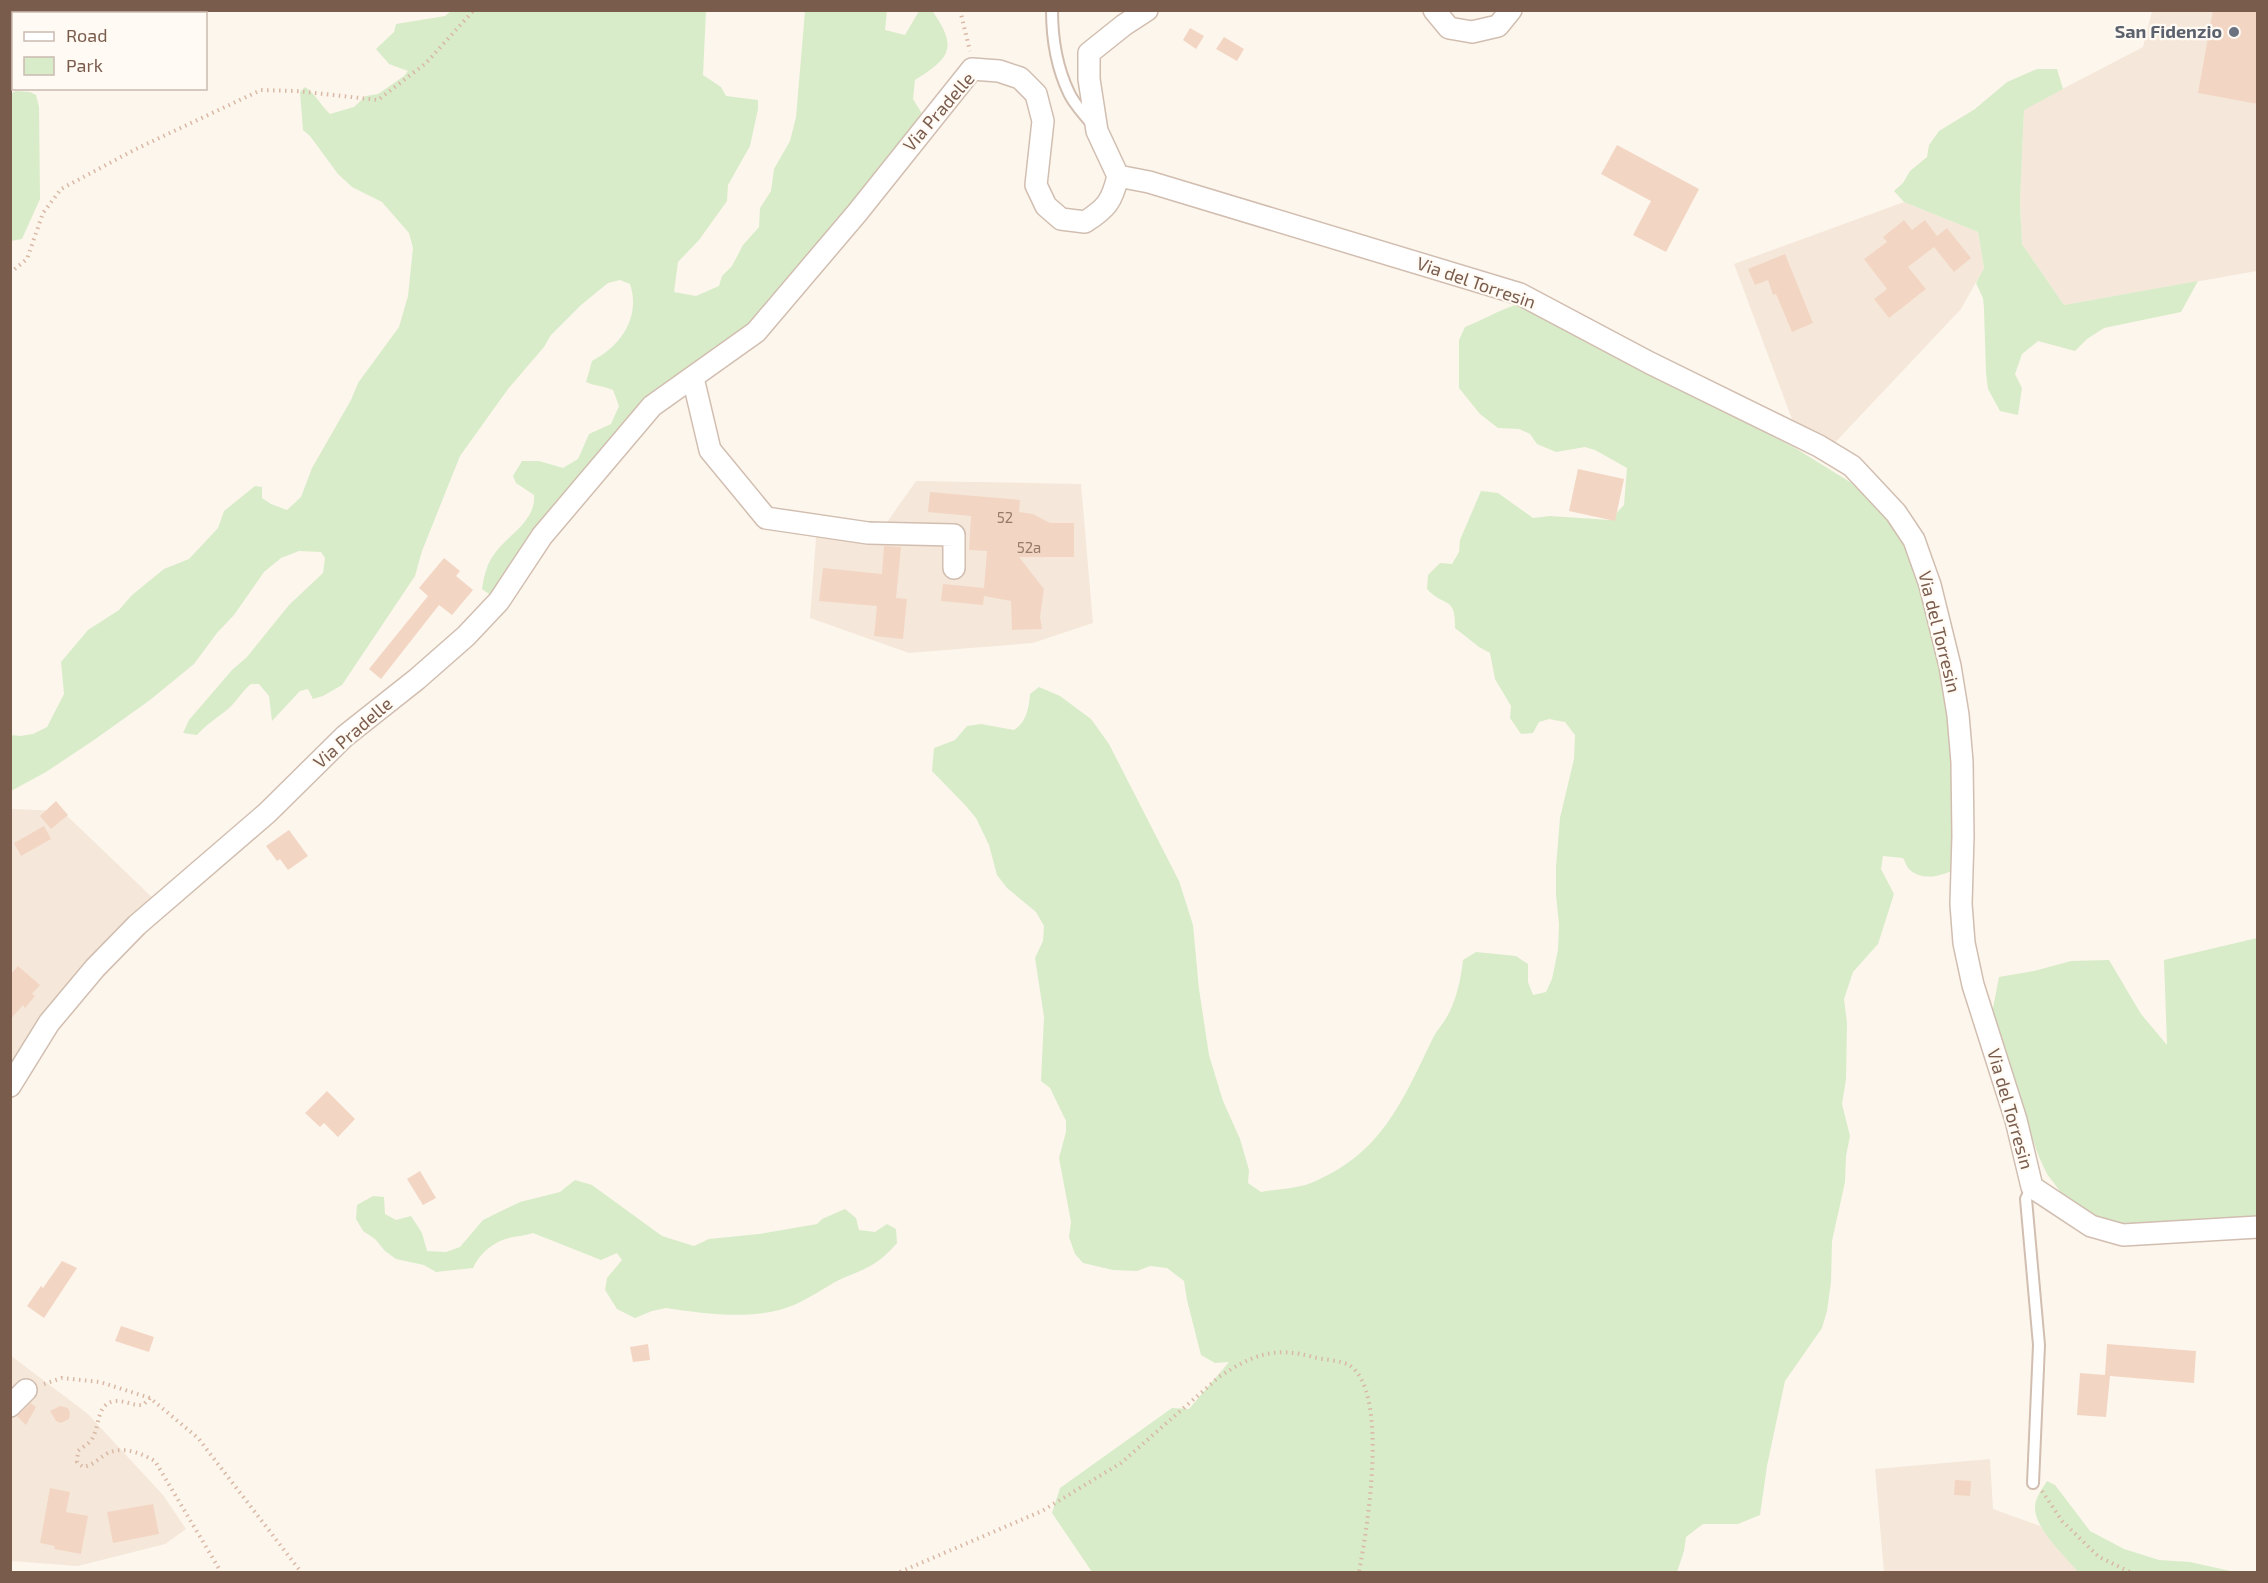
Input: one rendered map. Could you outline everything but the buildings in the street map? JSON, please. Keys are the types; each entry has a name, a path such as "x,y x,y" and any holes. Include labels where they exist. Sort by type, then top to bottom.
{"street":[{"path":"1119,176 1097,131 1092,106 1089,53 1147,10"},
{"path":"1434,10 1449,28 1472,32 1498,26 1511,10"},
{"name":"Via Pradelle","path":"10,1086 49,1023 94,968 137,925 267,813 345,736 417,679 466,636 499,601 542,536 652,406 756,332 857,213 972,69 999,71 1020,78 1036,94 1043,121 1036,185 1046,206 1061,219 1085,222 1104,210 1119,176"},
{"name":"Via del Torresin","path":"1119,176 1149,182 1520,294 1650,363 1819,446 1852,466 1896,513 1914,540 1939,616 1953,682 1962,762 1961,904 1964,943 1973,985 2016,1120 2032,1188 2091,1226 2123,1235 2258,1227"},
{"path":"693,378 710,450 766,519 868,532 954,535 954,568"},
{"path":"10,1406 34,1387"}],"lane":[{"path":"1052,10 1052,31 1069,95 1097,131"},
{"path":"2032,1188 2026,1199 2039,1345 2033,1479"}],"path":[{"path":"10,273 27,259 43,213 61,189 135,149 261,90 378,99 426,63 474,10"},
{"path":"960,10 972,59 972,69"},
{"path":"900,1572 1042,1511 1121,1463 1219,1377 1236,1366 1281,1351 1296,1352 1348,1365 1358,1375 1368,1393 1372,1423 1369,1518 1359,1572"},
{"path":"34,1387 62,1378 100,1382 150,1398 198,1438 301,1572"},
{"path":"150,1398 143,1406 133,1406 121,1401 107,1404 99,1415 92,1440 78,1451 77,1462 83,1467 92,1465 110,1453 124,1450 139,1452 154,1461 221,1572"},
{"path":"2033,1479 2062,1521 2099,1557 2130,1572"}],"shaded area":[{"path":"2152,11 2257,11 2257,271 2064,305 2022,244 2020,202 2024,109 2143,47"},
{"path":"1904,202 1978,232 1984,268 1961,309 1828,450 1796,430 1734,264"},
{"path":"916,481 1081,484 1093,623 1033,643 909,653 810,618 817,525 885,525"},
{"path":"11,809 62,811 157,902 11,1079"},
{"path":"10,1355 88,1414 163,1495 186,1529 165,1544 78,1566 11,1561"},
{"path":"1990,1459 1993,1509 2040,1526 2078,1572 1884,1572 1875,1469"}],"green space":[{"path":"451,11 706,11 703,75 721,87 726,96 758,100 758,109 750,146 728,185 727,201 699,240 678,262 674,292 696,296 719,286 722,276 732,266 743,245 759,227 760,208 771,191 774,169 790,141 796,117 805,11 887,11 885,30 905,35 919,11 933,12 941,24 948,44 943,58 915,80 913,99 924,117 758,321 660,399 495,598 482,589 488,565 501,546 526,520 533,504 534,495 516,483 513,476 522,461 539,461 563,468 578,459 589,434 611,424 619,406 613,390 586,382 592,361 612,347 626,329 633,308 630,284 620,280 608,283 581,305 551,335 544,347 508,389 460,456 422,551 415,576 342,685 313,699 308,689 300,691 272,721 269,696 259,684 251,684 228,709 197,735 183,733 189,720 232,670 247,657 289,605 323,573 325,558 321,552 299,551 281,558 264,572 234,615 194,664 150,700 94,740 46,772 11,791 11,735 33,734 47,727 64,694 61,662 88,630 119,610 132,595 164,569 189,559 218,528 224,511 255,486 262,487 262,498 287,510 301,497 312,468 351,400 358,383 399,327 408,296 413,248 409,233 382,202 352,187 338,174 303,130 300,92 305,87 330,114 354,107 366,96 378,94 408,71 389,64 376,49 394,32 396,24 445,16"},
{"path":"2037,69 2057,69 2063,89 2024,110 2020,202 2022,244 2064,305 2198,281 2181,312 2104,328 2087,339 2075,351 2038,341 2022,354 2015,374 2022,388 2018,415 2000,411 1988,389 1983,298 1976,283 1984,268 1978,232 1904,202 1894,191 1903,183 1910,171 1927,157 1929,145 1939,131 1975,109 2007,82"},
{"path":"16,91 36,95 39,107 40,199 22,239 11,241 10,94"},
{"path":"1515,305 1795,448 1850,482 1879,509 1895,531 1915,566 1929,601 1953,725 1960,867 1935,876 1922,876 1909,869 1903,858 1883,856 1881,869 1894,894 1878,944 1853,972 1844,999 1847,1023 1846,1079 1842,1104 1850,1136 1846,1156 1845,1182 1832,1241 1831,1282 1827,1311 1822,1328 1785,1381 1767,1466 1760,1515 1738,1524 1703,1524 1686,1537 1677,1572 1092,1572 1052,1513 1060,1488 1172,1408 1189,1409 1229,1362 1215,1363 1201,1355 1184,1281 1167,1268 1150,1266 1137,1271 1113,1270 1083,1263 1075,1254 1069,1237 1071,1222 1059,1158 1066,1132 1066,1121 1050,1088 1041,1081 1044,1017 1035,958 1043,941 1044,926 1036,912 1007,888 997,875 989,845 976,818 932,771 934,748 955,740 967,726 981,724 1014,730 1026,715 1030,694 1039,687 1060,696 1091,719 1109,744 1179,881 1193,925 1199,989 1209,1055 1223,1101 1240,1139 1249,1170 1248,1183 1261,1192 1299,1187 1335,1171 1355,1157 1372,1142 1399,1106 1452,1007 1463,960 1476,952 1516,956 1528,964 1528,982 1533,995 1546,992 1552,979 1558,950 1556,867 1560,818 1574,759 1575,735 1565,722 1549,719 1539,722 1533,733 1521,734 1510,718 1511,706 1495,679 1490,653 1455,628 1451,606 1427,589 1428,575 1440,563 1452,564 1459,552 1460,540 1481,491 1498,493 1533,518 1550,516 1610,520 1624,505 1627,468 1595,450 1585,447 1556,452 1537,444 1530,434 1519,429 1498,428 1480,414 1459,388 1459,340 1465,327"},
{"path":"2257,938 2257,1223 2108,1225 2065,1198 2047,1174 2039,1157 1992,1013 1999,977 2071,961 2109,960 2141,1014 2167,1045 2164,960"},
{"path":"575,1180 592,1185 662,1236 694,1246 709,1239 759,1234 817,1224 822,1219 845,1209 856,1218 859,1230 875,1232 887,1224 896,1229 897,1243 870,1266 794,1305 779,1310 731,1315 666,1308 635,1318 617,1309 605,1290 607,1278 622,1260 617,1253 601,1260 533,1233 509,1238 492,1245 483,1253 473,1268 436,1272 424,1265 396,1259 363,1231 356,1219 357,1205 373,1196 384,1197 385,1214 396,1220 411,1216 422,1233 427,1251 446,1252 460,1247 483,1220 520,1202 560,1192"},
{"path":"2047,1481 2055,1485 2090,1531 2124,1549 2159,1560 2190,1562 2235,1572 2078,1572 2039,1524 2035,1507 2036,1500"}],"place":[{"name":"San Fidenzio","path":"2234,32"}]}
